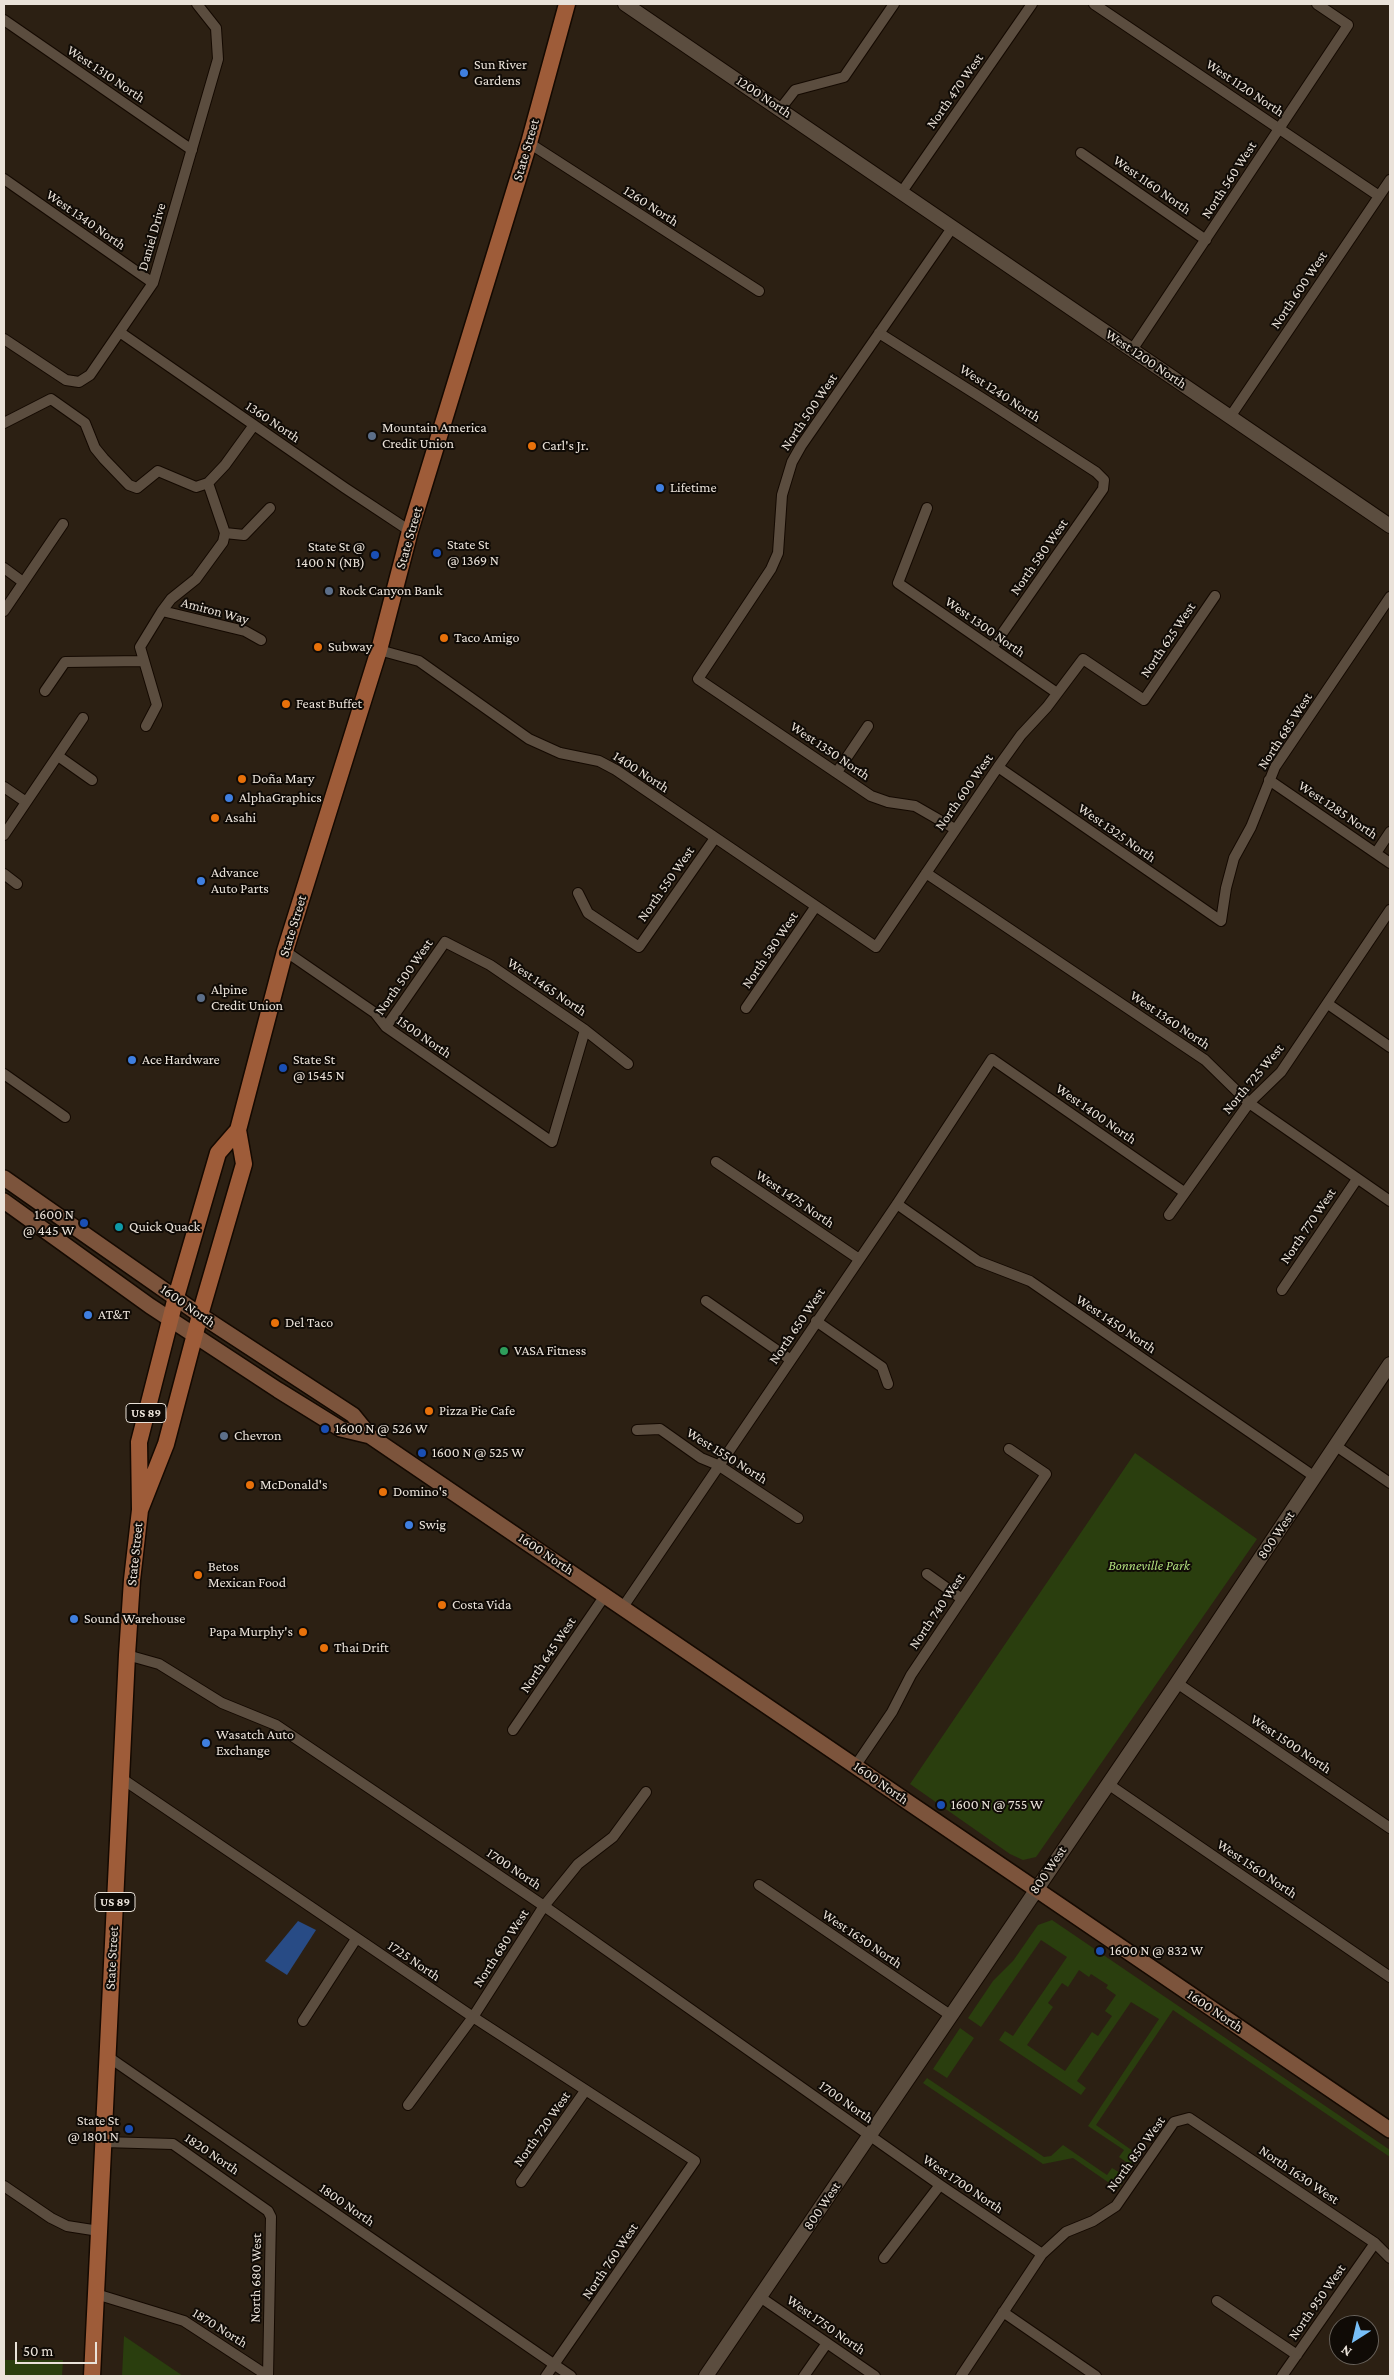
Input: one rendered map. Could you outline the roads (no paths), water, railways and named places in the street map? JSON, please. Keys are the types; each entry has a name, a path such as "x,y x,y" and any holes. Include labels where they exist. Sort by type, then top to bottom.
{"main road":[{"name":"State Street","path":"140,1510 166,1444 200,1315 244,1164 238,1130 285,951 378,650 410,531 529,143 567,4"},
{"name":"State Street","path":"92,2376 127,1655 132,1580 140,1510 139,1442 170,1318 218,1153 238,1130"},
{"name":"1600 North","path":"4,1178 200,1315 353,1415 370,1436 606,1594 1390,2130"},
{"name":"1600 North","path":"4,1201 195,1335 341,1429 370,1436"}],"street":[{"name":"Daniel Drive","path":"4,339 66,380 79,382 90,376 121,333 153,283 218,59 216,28 197,4"},
{"name":"1200 North","path":"626,4 781,108 901,193"},
{"path":"781,108 795,90 844,76 894,4"},
{"name":"North 470 West","path":"901,193 1032,4"},
{"name":"West 1120 North","path":"1094,4 1379,196"},
{"name":"North 560 West","path":"1132,350 1348,25 1317,4"},
{"name":"West 1310 North","path":"4,20 192,150"},
{"name":"1260 North","path":"529,143 759,291"},
{"name":"West 1160 North","path":"1081,153 1206,240"},
{"name":"West 1340 North","path":"4,179 153,283"},
{"name":"North 600 West","path":"1230,417 1390,180"},
{"name":"West 1200 North","path":"901,193 1390,526"},
{"name":"North 500 West","path":"698,679 771,568 778,553 782,495 792,462 801,446 952,228"},
{"name":"1360 North","path":"121,333 410,531"},
{"name":"West 1240 North","path":"879,334 1001,410 1096,472 1104,480"},
{"path":"4,423 51,400 85,423 95,448 129,485 137,488 158,470 196,487 208,482 225,464 254,425"},
{"name":"North 580 West","path":"992,648 1103,489 1104,480"},
{"path":"146,726 157,705 140,648 171,599 196,579 223,542 225,533 208,482"},
{"path":"225,533 244,535 270,508"},
{"name":"West 1300 North","path":"927,508 898,583 1057,693"},
{"path":"4,611 63,524"},
{"path":"4,568 24,582"},
{"name":"North 625 West","path":"1083,659 1144,700 1215,596"},
{"name":"North 685 West","path":"1221,921 1226,888 1234,858 1251,827 1275,767 1390,597"},
{"name":"Amiron Way","path":"162,611 246,631 260,640"},
{"name":"1400 North","path":"378,650 419,661 529,739 560,753 599,761 616,770 876,947"},
{"name":"North 600 West","path":"876,947 998,767 1083,659"},
{"path":"45,691 65,662 144,661"},
{"name":"West 1350 North","path":"698,679 871,796 888,802 915,806 955,829"},
{"path":"4,835 83,718"},
{"path":"837,772 868,726"},
{"path":"58,756 92,780"},
{"name":"West 1325 North","path":"998,767 1221,921"},
{"name":"West 1285 North","path":"1269,780 1390,863"},
{"path":"4,787 26,802"},
{"path":"1376,853 1390,832"},
{"name":"North 550 West","path":"578,893 588,913 639,947 715,838"},
{"name":"West 1360 North","path":"926,873 1205,1060 1249,1104 1390,1201"},
{"path":"4,874 17,884"},
{"name":"North 580 West","path":"746,1008 816,906"},
{"name":"North 725 West","path":"1169,1215 1249,1104 1281,1072 1390,910"},
{"name":"North 500 West","path":"386,1028 445,942"},
{"name":"West 1465 North","path":"445,942 490,964 585,1030 628,1064"},
{"name":"1500 North","path":"285,951 374,1013 386,1028 552,1142 585,1030"},
{"path":"1328,1004 1390,1047"},
{"name":"West 1400 North","path":"992,1059 1184,1192"},
{"name":"North 650 West","path":"623,1607 897,1204 992,1059"},
{"path":"4,1074 65,1117"},
{"name":"West 1475 North","path":"716,1162 859,1259"},
{"name":"North 770 West","path":"1282,1290 1357,1179"},
{"name":"West 1450 North","path":"897,1204 978,1261 1030,1282 1315,1477"},
{"path":"706,1300 791,1360"},
{"path":"816,1321 882,1367 888,1384"},
{"name":"800 West","path":"706,2376 1035,1889 1177,1683 1390,1364"},
{"name":"West 1550 North","path":"637,1430 660,1429 701,1458 718,1465 798,1518"},
{"path":"1336,1446 1390,1483"},
{"name":"North 740 West","path":"856,1766 892,1712 911,1675 1046,1474 1009,1449"},
{"path":"927,1574 962,1599"},
{"name":"North 645 West","path":"513,1730 606,1594"},
{"name":"1700 North","path":"127,1655 159,1664 222,1703 276,1725 544,1906 870,2135"},
{"name":"West 1500 North","path":"1177,1683 1390,1828"},
{"name":"1725 North","path":"121,1778 356,1939 585,2091 695,2161"},
{"name":"West 1560 North","path":"1108,1784 1390,1977"},
{"name":"North 680 West","path":"408,2105 473,2017 544,1906 578,1864 613,1837 646,1792"},
{"name":"West 1650 North","path":"759,1885 950,2015"},
{"path":"302,2021 356,1939"},
{"name":"1800 North","path":"107,2056 571,2376"},
{"name":"North 720 West","path":"522,2182 585,2091"},
{"name":"North 1630 West","path":"1189,2118 1375,2243 1390,2258"},
{"name":"North 850 West","path":"960,2376 1042,2254 1066,2232 1093,2222 1116,2206 1174,2122 1189,2118"},
{"name":"West 1700 North","path":"870,2135 1042,2254"},
{"name":"1820 North","path":"103,2142 173,2144 268,2211"},
{"name":"North 760 West","path":"546,2376 695,2161"},
{"path":"884,2258 940,2185"},
{"path":"4,2186 51,2218 68,2226 99,2231"},
{"name":"North 680 West","path":"268,2211 271,2217 268,2376"},
{"name":"North 950 West","path":"1282,2376 1375,2243"},
{"name":"1870 North","path":"96,2294 184,2321 268,2376"},
{"name":"West 1750 North","path":"760,2297 875,2376"},
{"path":"1217,2301 1297,2355"},
{"path":"1003,2312 1096,2376"},
{"path":"804,2376 827,2343"}],"water":[{"path":"298,1921 316,1930 287,1975 265,1961"}],"place":[{"name":"Sun River Gardens","path":"464,73"},
{"name":"Mountain America Credit Union","path":"372,436"},
{"name":"Carl's Jr.","path":"532,446"},
{"name":"Lifetime","path":"660,488"},
{"name":"State St @ 1369 N","path":"437,553"},
{"name":"State St @ 1400 N (NB)","path":"375,555"},
{"name":"Rock Canyon Bank","path":"329,591"},
{"name":"Taco Amigo","path":"444,638"},
{"name":"Subway","path":"318,647"},
{"name":"Feast Buffet","path":"286,704"},
{"name":"Doña Mary","path":"242,779"},
{"name":"AlphaGraphics","path":"229,798"},
{"name":"Asahi","path":"215,818"},
{"name":"Advance Auto Parts","path":"201,881"},
{"name":"Alpine Credit Union","path":"201,998"},
{"name":"Ace Hardware","path":"132,1060"},
{"name":"State St @ 1545 N","path":"283,1068"},
{"name":"1600 N @ 445 W","path":"84,1223"},
{"name":"Quick Quack","path":"119,1227"},
{"name":"AT&T","path":"88,1315"},
{"name":"Del Taco","path":"275,1323"},
{"name":"VASA Fitness","path":"504,1351"},
{"name":"Pizza Pie Cafe","path":"429,1411"},
{"name":"1600 N @ 526 W","path":"325,1429"},
{"name":"Chevron","path":"224,1436"},
{"name":"1600 N @ 525 W","path":"422,1453"},
{"name":"McDonald's","path":"250,1485"},
{"name":"Domino's","path":"383,1492"},
{"name":"Swig","path":"409,1525"},
{"name":"Betos Mexican Food","path":"198,1575"},
{"name":"Costa Vida","path":"442,1605"},
{"name":"Sound Warehouse","path":"74,1619"},
{"name":"Papa Murphy's","path":"303,1632"},
{"name":"Thai Drift","path":"324,1648"},
{"name":"Wasatch Auto Exchange","path":"206,1743"},
{"name":"1600 N @ 755 W","path":"941,1805"},
{"name":"1600 N @ 832 W","path":"1100,1951"},
{"name":"State St @ 1801 N","path":"129,2129"}],"park label":[{"name":"Bonneville Park","path":"1149,1566"}]}
